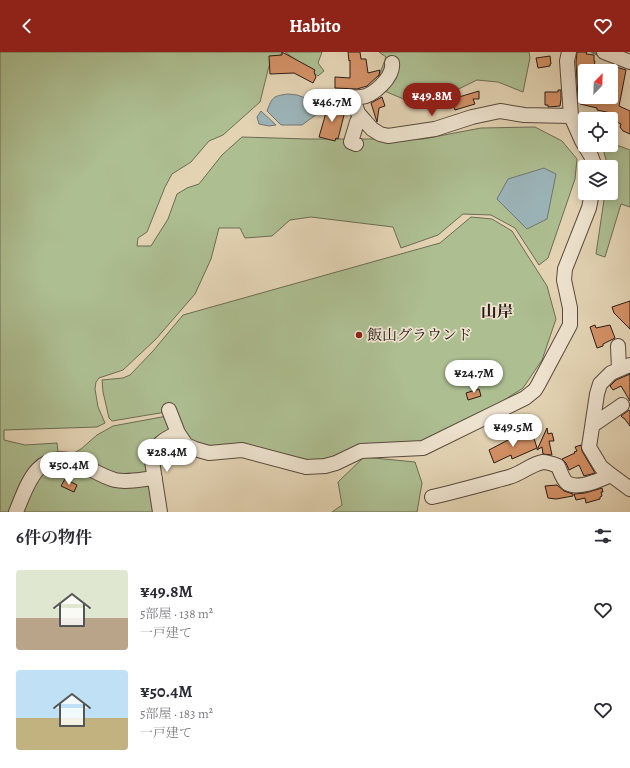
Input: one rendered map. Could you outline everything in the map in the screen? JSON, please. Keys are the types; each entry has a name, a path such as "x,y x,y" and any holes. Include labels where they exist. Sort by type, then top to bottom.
{"street":[{"path":"569,52 567,61 570,116 592,160"},
{"path":"604,52 630,62"},
{"path":"392,64 393,68 389,77 371,94 361,97 336,98 356,107 358,113 372,129 380,134 388,136 434,129 472,117 500,111 524,116 570,116"},
{"path":"356,144 352,142 358,122 365,121"},
{"path":"169,410 178,433 186,444 203,452 209,453 242,450 306,467 319,467 336,463 361,451 423,448 525,398 535,390 570,325 570,308 564,280 565,269 589,208 591,200"},
{"path":"618,346 624,367 604,379 600,384 597,394 589,448 601,467 630,490"},
{"path":"593,425 622,405"},
{"path":"160,512 152,461 155,449 164,439 178,433"},
{"path":"16,512 30,479 36,471 42,465 58,459 73,462 115,480 127,481 155,478"},
{"path":"432,497 511,477 541,462 548,462 558,466 565,482 573,486 596,482 611,475"}],"green space":[{"path":"0,52 283,52 269,66 260,102 223,135 209,141 191,162 172,174 165,187 147,232 138,238 137,246 151,246 168,219 177,194 187,188 199,184 222,155 242,137 307,139 423,139 481,128 535,127 562,141 577,159 575,179 548,258 539,265 515,228 491,215 463,214 438,235 401,248 393,227 311,217 290,220 272,236 245,238 240,228 219,228 211,259 195,294 156,339 123,370 99,378 96,382 95,389 98,407 105,423 97,427 4,430 4,440 25,445 57,443 58,452 55,464 81,449 97,435 113,426 167,416 173,428 156,442 156,512 0,512"},
{"path":"285,52 322,52 318,63 324,71 318,76"},
{"path":"379,52 529,52 530,58 523,92 498,82 477,80 420,106 375,87 386,57"},
{"path":"618,146 630,150 630,207 621,204 605,257 596,254 604,200 618,200 618,160 606,160 604,152 618,152"},
{"name":"飯山グラウンド","path":"471,217 492,219 512,231 547,286 556,319 542,360 523,388 487,411 430,442 325,460 301,460 210,449 188,439 166,412 112,421 109,418 102,380 123,378 130,375 153,351 183,315 440,243"},
{"path":"364,457 415,462 422,483 417,512 332,512 342,505 338,482"}],"water":[{"path":"288,94 297,95 314,101 317,114 302,125 281,125 267,111 274,98"},
{"path":"261,111 276,125 269,126 259,124 257,117"},
{"path":"544,168 556,174 547,219 527,229 497,199 508,179"}],"building":[{"path":"282,52 315,70 314,72 316,77 313,83 294,73 270,74 269,56 282,55"},
{"path":"348,52 360,52 361,59 366,59 368,73 380,70 379,75 367,86 357,89 335,88 335,77 350,78 350,60 349,61"},
{"path":"577,52 587,52 586,54 594,55 594,64 578,64 578,99 576,62"},
{"path":"550,56 550,66 538,68 536,58"},
{"path":"618,68 626,70 619,106 630,111 630,134 623,131 620,127 621,124 618,122 618,112 606,112 597,110 597,108 580,104 618,104"},
{"path":"558,90 561,90 560,106 548,107 548,105 545,105 545,92 558,92"},
{"path":"479,91 479,99 473,99 475,104 455,110 452,102 459,97"},
{"path":"382,97 385,106 379,108 377,122 371,103"},
{"path":"329,102 345,111 338,139 336,138 335,141 319,137"},
{"path":"630,301 630,329 614,313 612,307"},
{"path":"595,325 596,328 610,325 615,338 597,348 590,327"},
{"path":"630,374 630,401 621,386 613,390 610,386 616,380"},
{"path":"479,389 481,396 468,400 466,393"},
{"path":"629,410 630,411 630,426 621,416"},
{"path":"547,428 548,434 552,433 554,441 549,441 552,455 543,454 542,447 537,450"},
{"path":"533,435 537,448 512,459 511,455 494,463 489,450 510,439"},
{"path":"581,445 582,451 595,473 584,476 579,465 569,470 566,463 562,459 575,453 574,452 577,451 575,447"},
{"path":"65,479 77,485 74,492 61,486"},
{"path":"557,485 564,491 573,494 573,496 556,499 548,498 545,486"},
{"path":"602,488 603,492 601,492 602,496 600,499 586,503 585,498 576,500 574,494 585,493"}],"waterway":[{"path":"592,52 599,55"}],"place":[{"name":"飯山グラウンド","path":"359,335"}],"district":[{"name":"山岸","path":"497,311"}]}
